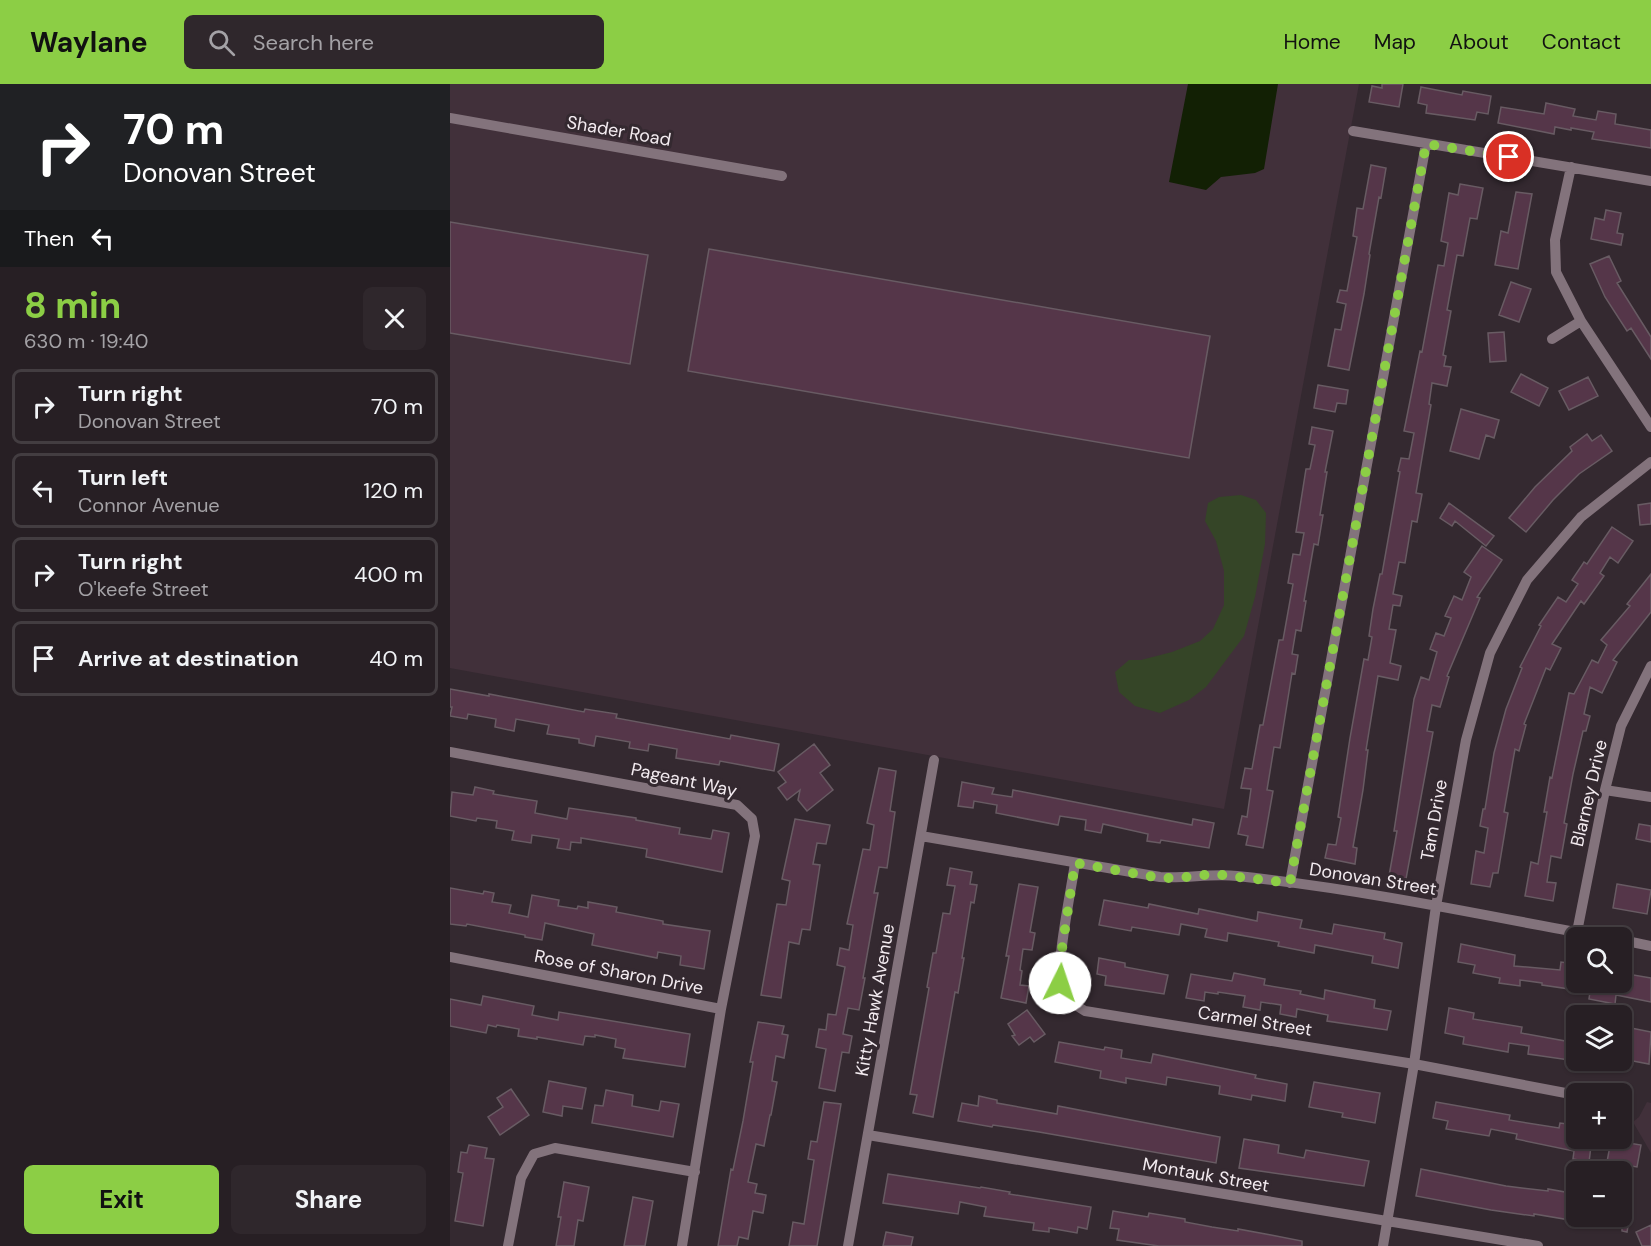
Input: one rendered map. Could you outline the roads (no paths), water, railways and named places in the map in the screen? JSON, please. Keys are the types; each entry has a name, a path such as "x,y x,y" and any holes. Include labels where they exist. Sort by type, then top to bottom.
{"street":[{"name":"Shader Road","path":"450,118 782,176"},
{"path":"1353,132 1651,181"},
{"path":"1290,883 1426,144"},
{"path":"1570,167 1556,240 1556,272 1581,321 1651,427"},
{"path":"1552,339 1581,321"},
{"name":"Tam Drive","path":"1383,1246 1414,1064 1436,906 1466,740 1490,653 1527,580 1581,518 1651,462"},
{"name":"Blarney Drive","path":"1578,927 1605,790 1621,726 1651,666"},
{"name":"Pageant Way","path":"450,752 737,805 752,819 755,836 721,1009"},
{"name":"Kitty Hawk Avenue","path":"848,1246 934,760"},
{"path":"1605,790 1651,797"},
{"name":"Donovan Street","path":"921,836 1160,878 1213,874 1290,883 1436,906 1566,930"},
{"name":"Carmel Street","path":"1075,863 1060,962 1060,983 1070,1003 1085,1011 1414,1064 1566,1093"},
{"path":"1632,942 1651,946"},
{"name":"Rose of Sharon Drive","path":"450,957 721,1009 682,1246"},
{"name":"Montauk Street","path":"868,1135 1538,1246"},
{"path":"508,1246 520,1178 534,1154 555,1148 695,1172"}]}
